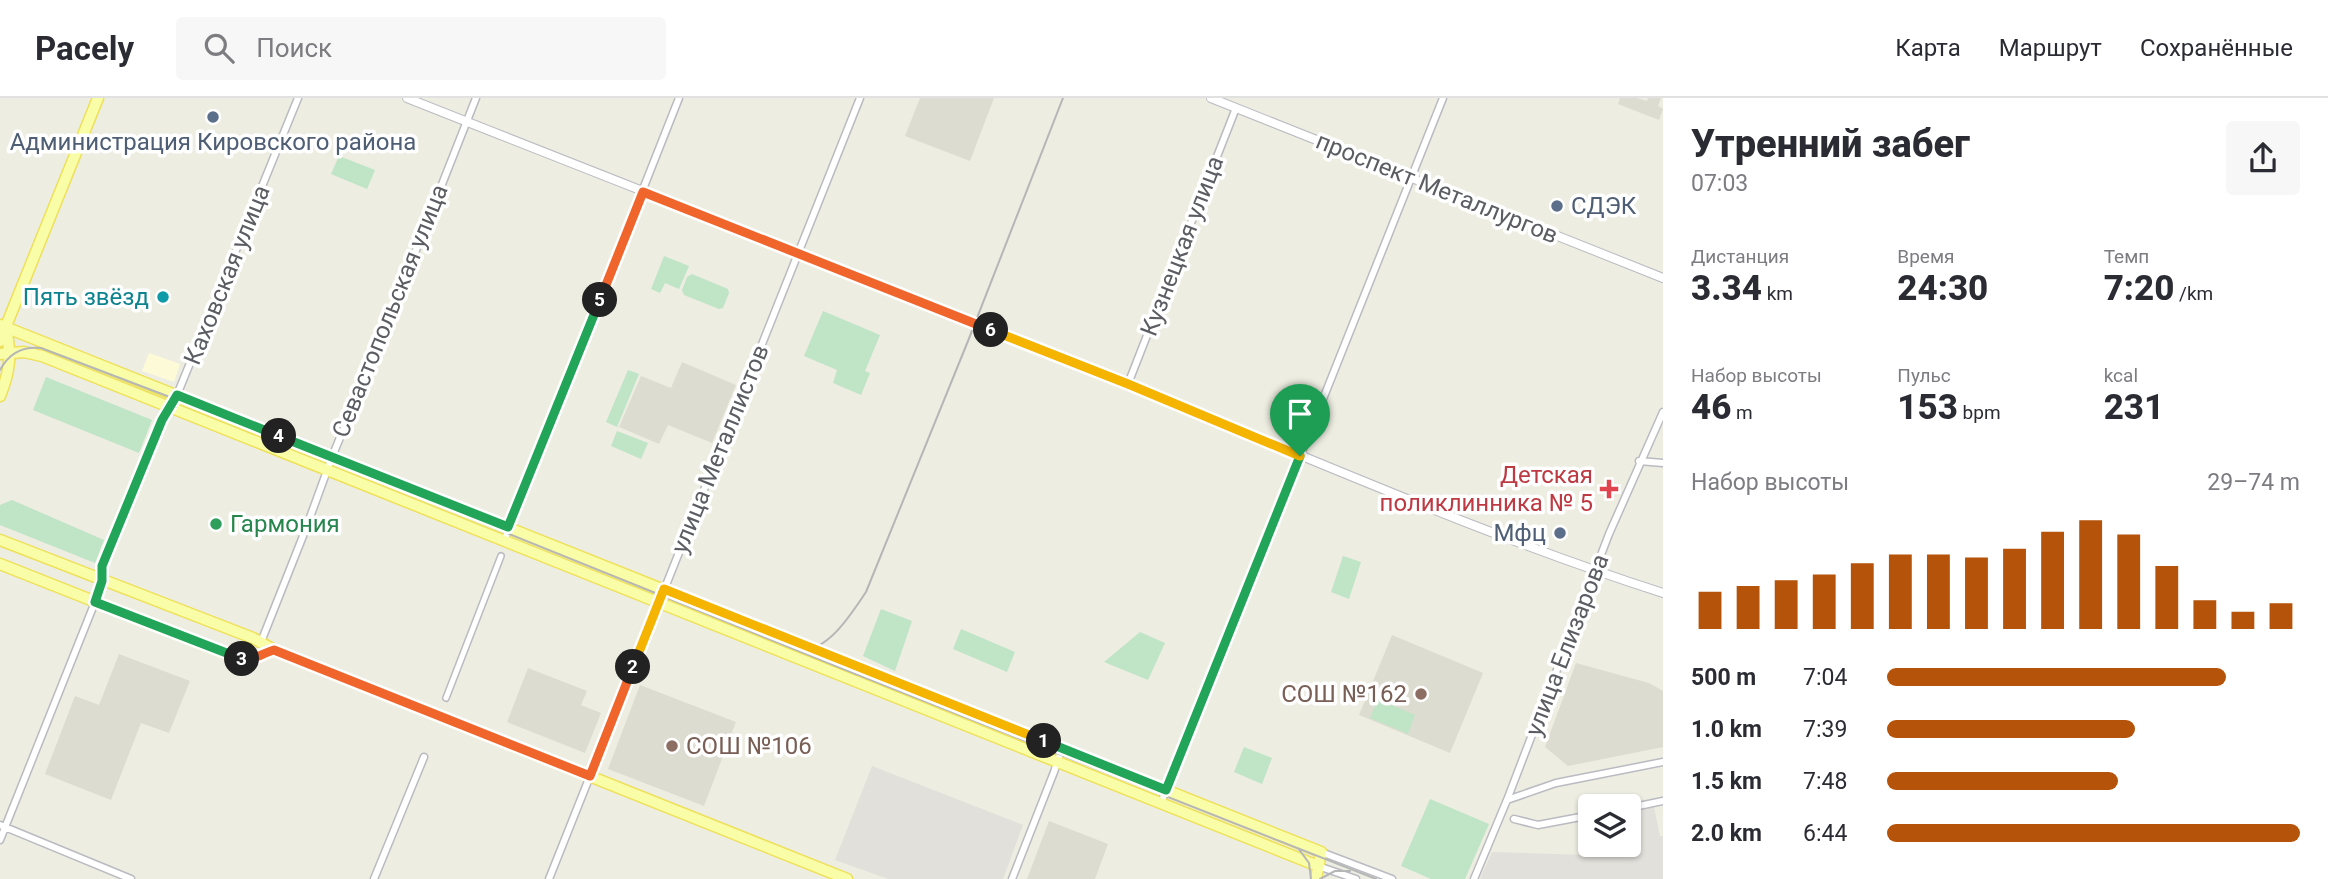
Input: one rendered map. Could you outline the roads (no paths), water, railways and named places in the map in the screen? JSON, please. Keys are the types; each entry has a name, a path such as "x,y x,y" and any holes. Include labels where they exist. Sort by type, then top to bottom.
{"main road":[{"path":"0,341 3,326 98,98"},
{"path":"0,396 7,378 3,326"},
{"path":"3,326 177,395 334,452 508,527 1321,852 1316,879"},
{"path":"5,353 42,356 1318,866"},
{"name":"Каховская улица","path":"170,407 177,395"},
{"path":"0,540 102,581 162,601 257,640 274,650 847,879"},
{"path":"0,564 243,660 274,650"},
{"path":"256,657 257,640"}],"street":[{"name":"Каховская улица","path":"177,395 298,98"},
{"path":"407,98 1128,384 1300,456 1595,571 1663,593"},
{"name":"Севастопольская улица","path":"257,640 305,531 476,98"},
{"path":"503,541 680,98"},
{"name":"улица Металлистов","path":"548,879 860,98"},
{"name":"проспект Металлургов","path":"1211,98 1663,278"},
{"path":"1161,804 1443,98"},
{"name":"Кузнецкая улица","path":"1128,384 1236,108"},
{"name":"Каховская улица","path":"0,840 3,826 95,602 102,581 102,566 162,420 170,407"},
{"name":"улица Елизарова","path":"1474,879 1639,461 1663,412"},
{"path":"1639,461 1663,463"},
{"path":"446,698 500,556"},
{"path":"1012,879 1062,748"},
{"path":"374,879 424,757"},
{"path":"1507,800 1556,783 1663,762"},
{"path":"1641,806 1663,801"},
{"path":"1514,819 1538,825 1578,817"},
{"path":"3,826 131,879"},
{"path":"1321,852 1392,879"},
{"path":"1318,866 1356,879"}],"tram line":[{"path":"801,651 821,644 839,629 866,592 1063,98"},
{"path":"0,370 17,352 28,348 41,348 175,399 851,672 1376,879"},
{"path":"1298,848 1309,863 1311,879"},
{"path":"1320,879 1335,871 1350,871"}],"place":[{"name":"Администрация Кировского района","path":"213,117"},
{"name":"СДЭК","path":"1557,206"},
{"name":"Пять звёзд","path":"163,297"},
{"name":"Детская поликлинника № 5","path":"1609,489"},
{"name":"Гармония","path":"216,524"},
{"name":"Мфц","path":"1560,533"},
{"name":"СОШ №162","path":"1421,694"},
{"name":"СОШ №106","path":"672,746"}]}
